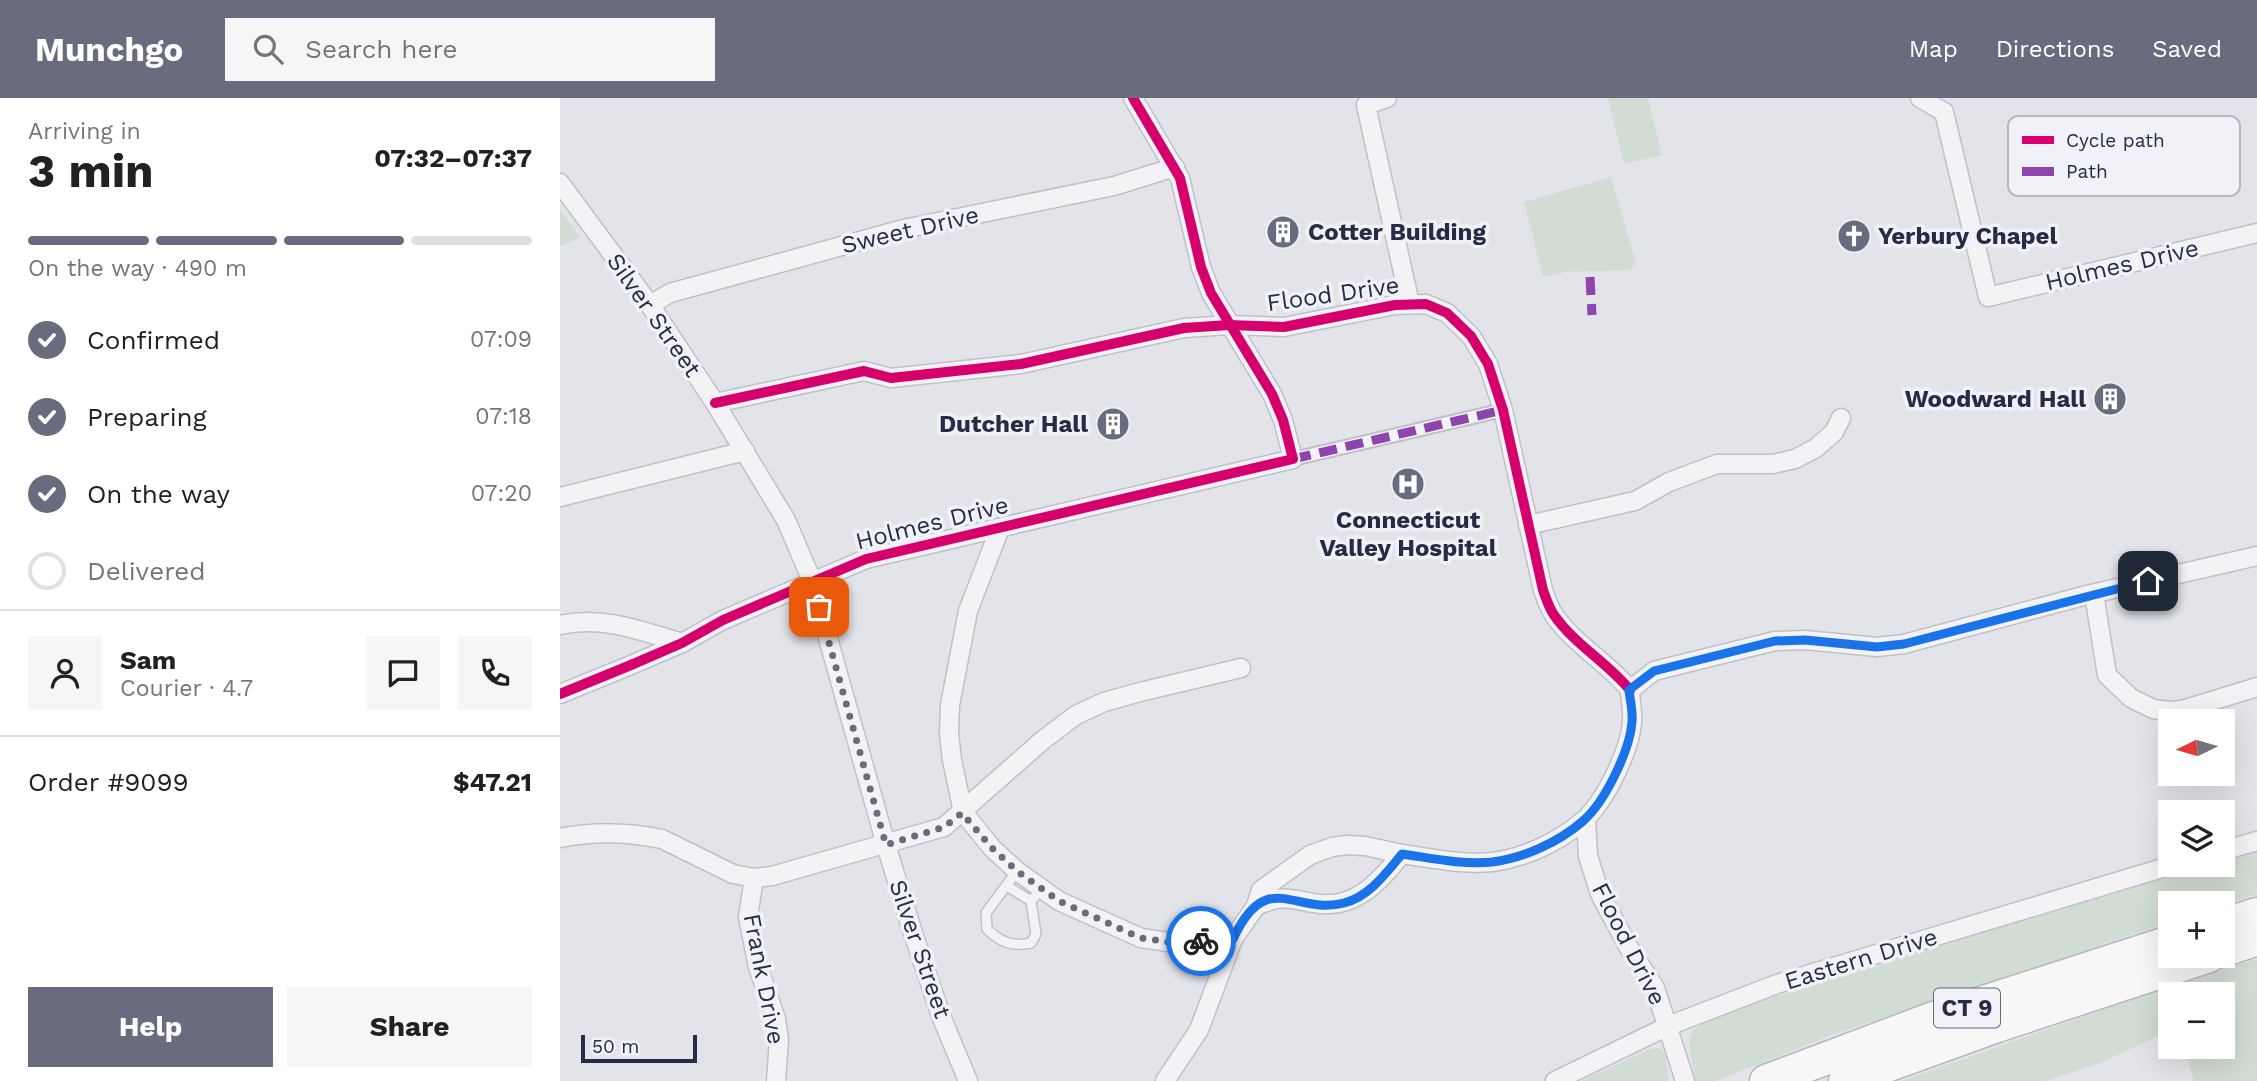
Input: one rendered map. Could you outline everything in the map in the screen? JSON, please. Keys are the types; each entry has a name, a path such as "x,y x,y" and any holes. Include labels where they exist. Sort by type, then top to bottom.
{"highway":[{"path":"2235,921 2257,914"},
{"path":"2235,947 2257,940"},
{"name":"CT 9","path":"1766,1081 1931,1019 2158,946"},
{"name":"CT 9","path":"1845,1081 1997,1026 2173,968"}],"street":[{"path":"1133,98 1181,178 1201,267 1211,293 1272,394 1283,420 1293,459 1503,410"},
{"path":"1387,98 1366,105 1410,304"},
{"name":"Holmes Drive","path":"1920,98 1944,112 1988,297 2257,233"},
{"name":"Sweet Drive","path":"650,305 670,293 865,239 1114,186 1175,167"},
{"name":"Silver Street","path":"560,183 650,305 745,451 786,520 811,581 886,845 942,1016 968,1081"},
{"name":"Flood Drive","path":"715,404 864,371 891,378 1021,364 1184,328 1229,325 1284,327 1395,304 1426,304 1447,313 1471,336 1488,364 1503,410 1543,590 1553,613 1577,642 1617,673 1629,690"},
{"path":"1528,525 1635,501 1669,482 1717,464 1773,464 1795,459 1816,448 1834,432 1841,418"},
{"path":"560,497 745,451"},
{"name":"Holmes Drive","path":"560,694 682,643 723,620 866,559 1293,459"},
{"path":"1000,528 968,611 950,705 949,734 962,813 992,848 1012,879 1036,895 1059,901 1141,938 1175,943 1233,939"},
{"path":"1166,1081 1199,1030 1233,939 1256,906 1261,891 1274,879 1318,851 1346,845 1457,862 1492,862 1526,854 1558,838 1586,819 1610,784 1627,750 1632,721 1629,690 1654,671 1775,641 1805,640 1877,647 1904,644 2257,555"},
{"path":"2094,594 2107,675 2131,698 2153,709 2182,710 2257,687"},
{"path":"560,625 577,621 605,623 634,628 682,643"},
{"path":"560,838 604,833 650,836 662,839 733,874 754,878 772,876 944,827 1043,740 1076,715 1104,702 1241,668"},
{"name":"Flood Drive","path":"1586,819 1588,856 1600,894 1654,988 1684,1076"},
{"path":"2235,847 2257,841"},
{"path":"1256,906 1282,897 1321,905 1350,901 1377,883 1402,854"},
{"name":"Eastern Drive","path":"1555,1081 1668,1026 1777,984 2158,869"},
{"name":"Frank Drive","path":"754,878 748,917 758,967 776,1019 779,1040 776,1081"}],"lane":[{"path":"1012,879 990,905 984,920 987,929 998,941 1020,945 1031,943 1036,934 1036,895"}],"shaded area":[{"path":"1608,98 1648,98 1662,155 1624,164"},
{"path":"1611,177 1636,263 1630,270 1564,272 1543,277 1524,202"},
{"path":"560,210 580,237 560,247"},
{"path":"2257,850 2257,894 2235,901 2235,891 2158,891 2158,926 1829,1036 1716,1081 1696,1081 1689,1042 1691,1034 1703,1023 1731,1010 2169,877 2235,877 2235,856"},
{"path":"2257,959 2257,1081 2194,1081 2188,1059 2235,1059 2235,982 2181,982 2226,968 2235,968 2235,965"},
{"path":"2158,990 2158,1036 2098,1064 2045,1081 1901,1081"},
{"path":"1658,1048 1665,1054 1669,1081 1581,1081 1651,1049"}],"marked path":[{"path":"1590,277 1592,315"},
{"path":"1293,459 1503,410"}],"cycle path":[{"path":"560,694 682,643 723,620 866,559 1293,459 1283,420 1272,394 1211,293 1201,267 1180,178 1133,98"},
{"path":"715,403 864,371 891,378 1021,364 1184,328 1229,325 1284,327 1395,305 1426,304 1447,313 1471,336 1488,364 1503,410 1543,590 1554,615 1562,626 1630,690"}],"way so far":[{"path":"819,607 886,845 944,827 962,813 992,848 1017,871 1059,901 1141,938 1175,943 1201,941"}],"place":[{"name":"Cotter Building","path":"1283,232"},
{"name":"Yerbury Chapel","path":"1854,236"},
{"name":"Woodward Hall","path":"2110,399"},
{"name":"Dutcher Hall","path":"1113,424"},
{"name":"Connecticut Valley Hospital","path":"1408,484"}],"route":[{"path":"1201,941 1233,939 1256,906 1273,898 1290,898 1321,905 1350,901 1377,883 1402,854 1457,862 1492,862 1526,854 1558,838 1586,819 1610,784 1627,750 1632,721 1629,690 1654,671 1775,641 1805,640 1877,647 1904,644 2148,581"}]}
